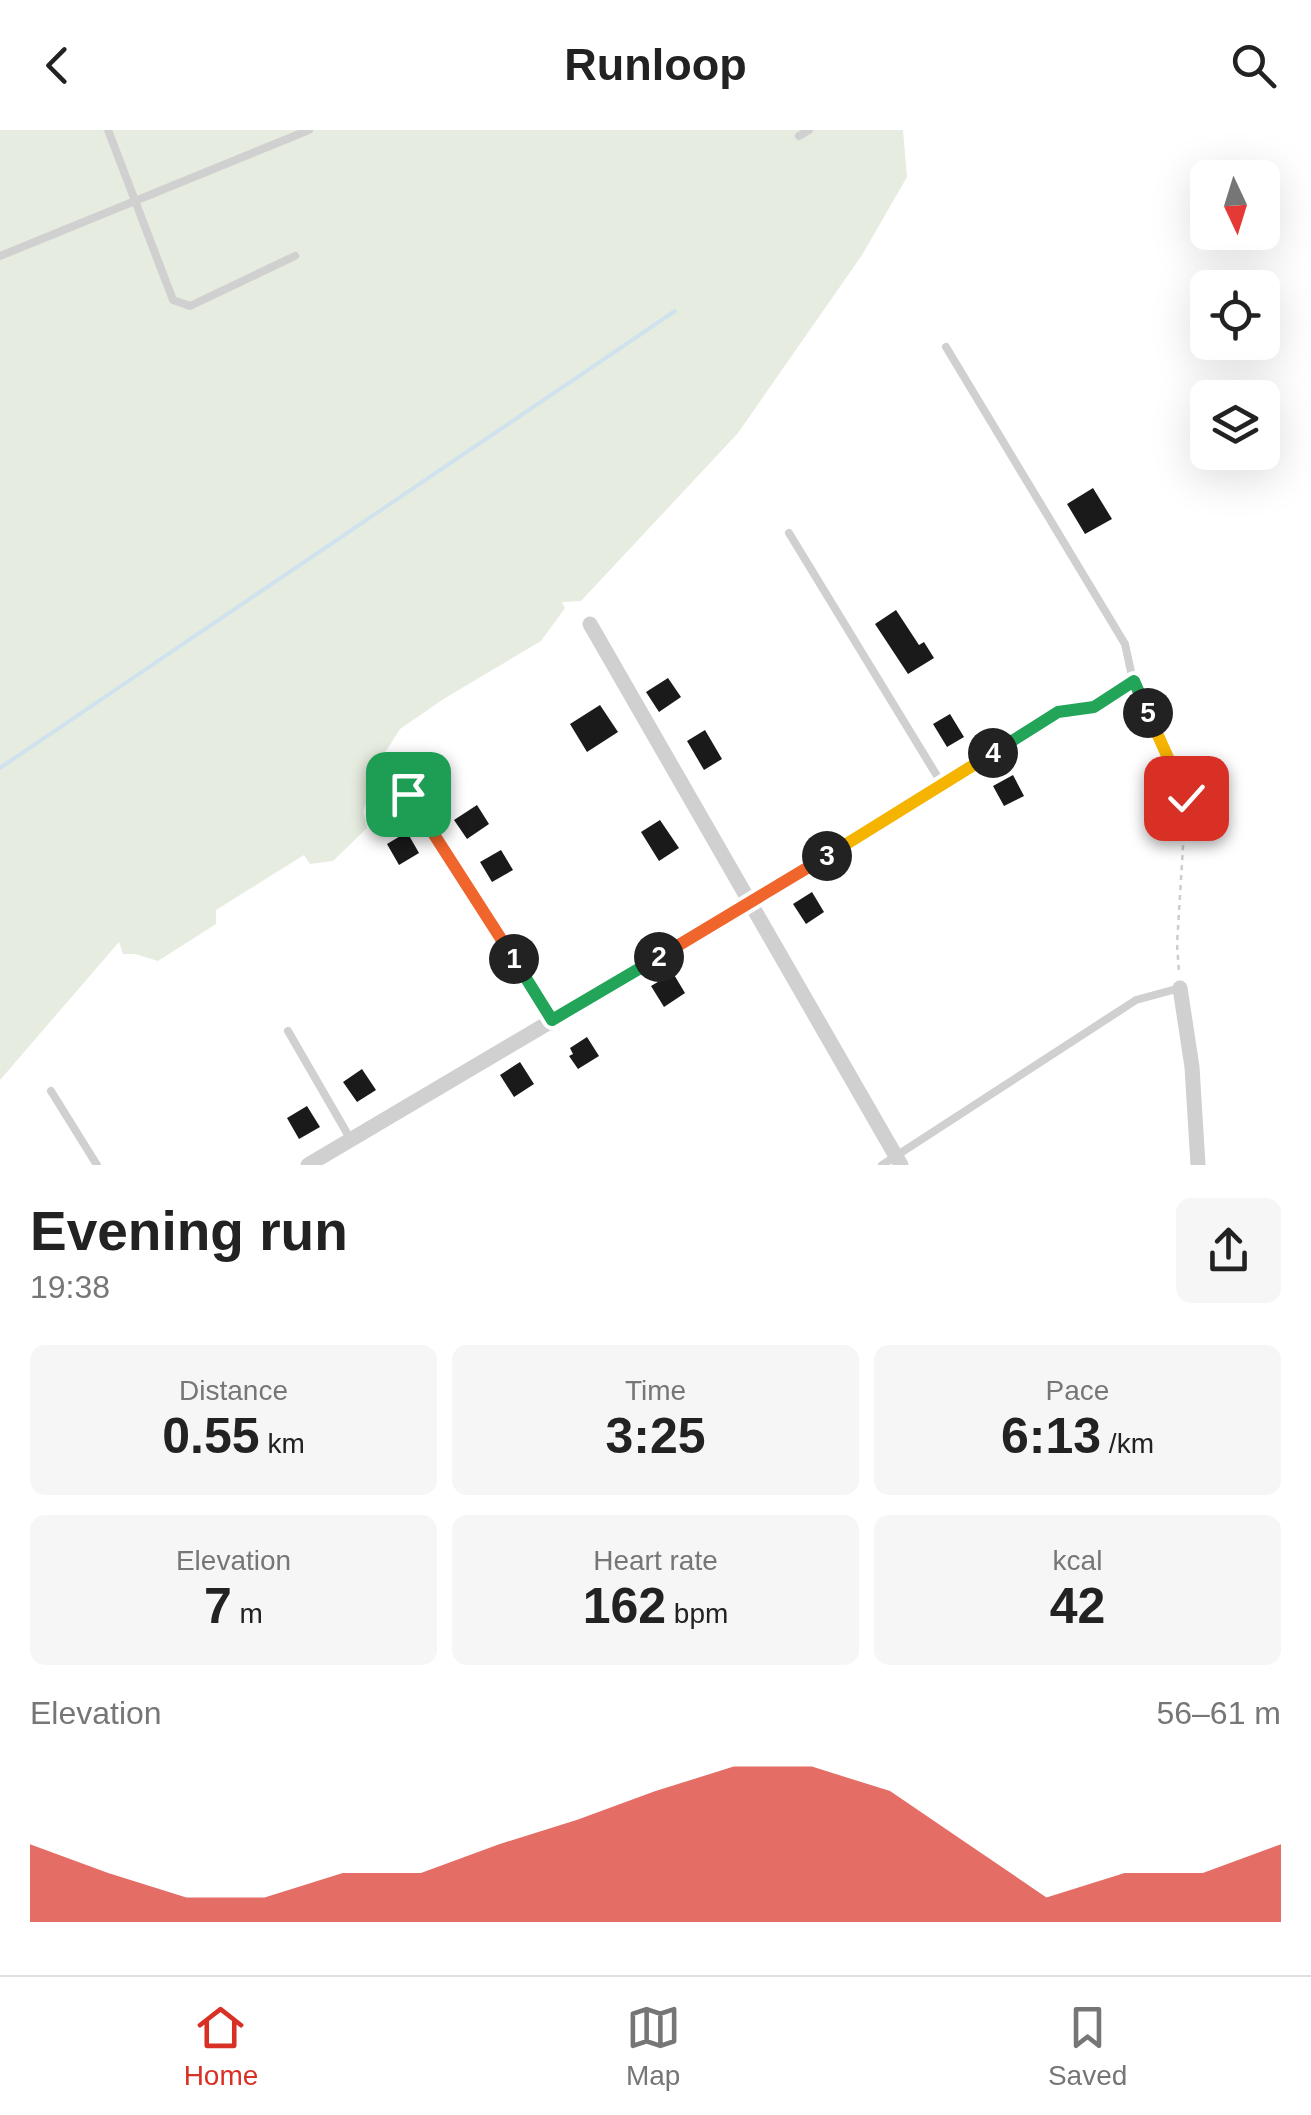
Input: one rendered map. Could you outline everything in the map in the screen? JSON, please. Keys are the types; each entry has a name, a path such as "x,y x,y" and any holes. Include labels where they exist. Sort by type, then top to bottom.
{"street":[{"path":"590,624 868,1104 892,1162"},
{"path":"308,1165 751,903 1058,712 1094,707 1134,681"},
{"path":"1180,988 1192,1067 1198,1165"}],"lane":[{"path":"108,130 174,300 190,306 295,256"},
{"path":"0,256 309,130"},
{"path":"799,136 810,130"},
{"path":"946,348 1125,644 1134,681"},
{"path":"790,533 942,784"},
{"path":"408,794 552,1020"},
{"path":"892,1162 1136,1000 1180,988"},
{"path":"288,1031 351,1140"},
{"path":"52,1091 96,1165"}],"path":[{"path":"1134,681 1186,798 1177,944 1180,988"}],"shaded area":[{"path":"0,130 903,130 907,177 862,255 738,433 581,601 562,602 565,608 541,641 400,729 386,751 363,811 367,828 333,861 310,864 304,855 216,910 216,924 158,961 123,954 119,942 0,1080"}],"building":[{"path":"1093,488 1112,519 1085,534 1067,504"},
{"path":"896,610 919,645 924,642 934,658 908,674 875,624"},
{"path":"668,678 681,697 659,712 646,692"},
{"path":"600,705 618,732 587,752 570,724"},
{"path":"950,714 964,737 947,747 933,724"},
{"path":"705,730 722,759 704,770 687,741"},
{"path":"1013,775 1024,796 1004,806 993,786"},
{"path":"477,805 489,824 467,839 454,820"},
{"path":"660,820 679,848 659,861 641,832"},
{"path":"407,832 419,853 399,865 387,844"},
{"path":"501,850 513,870 492,882 480,862"},
{"path":"812,892 824,912 806,924 793,904"},
{"path":"673,973 685,993 664,1007 651,986"},
{"path":"587,1037 599,1056 578,1069 569,1056 573,1054 570,1048"},
{"path":"520,1062 534,1084 514,1097 500,1075"},
{"path":"362,1069 376,1090 357,1102 343,1082"},
{"path":"307,1106 320,1127 299,1139 287,1118"}],"waterway":[{"path":"0,768 675,311"}],"route":[{"path":"408,794 552,1020 751,903 1058,712 1094,707 1134,681 1186,798"}]}
